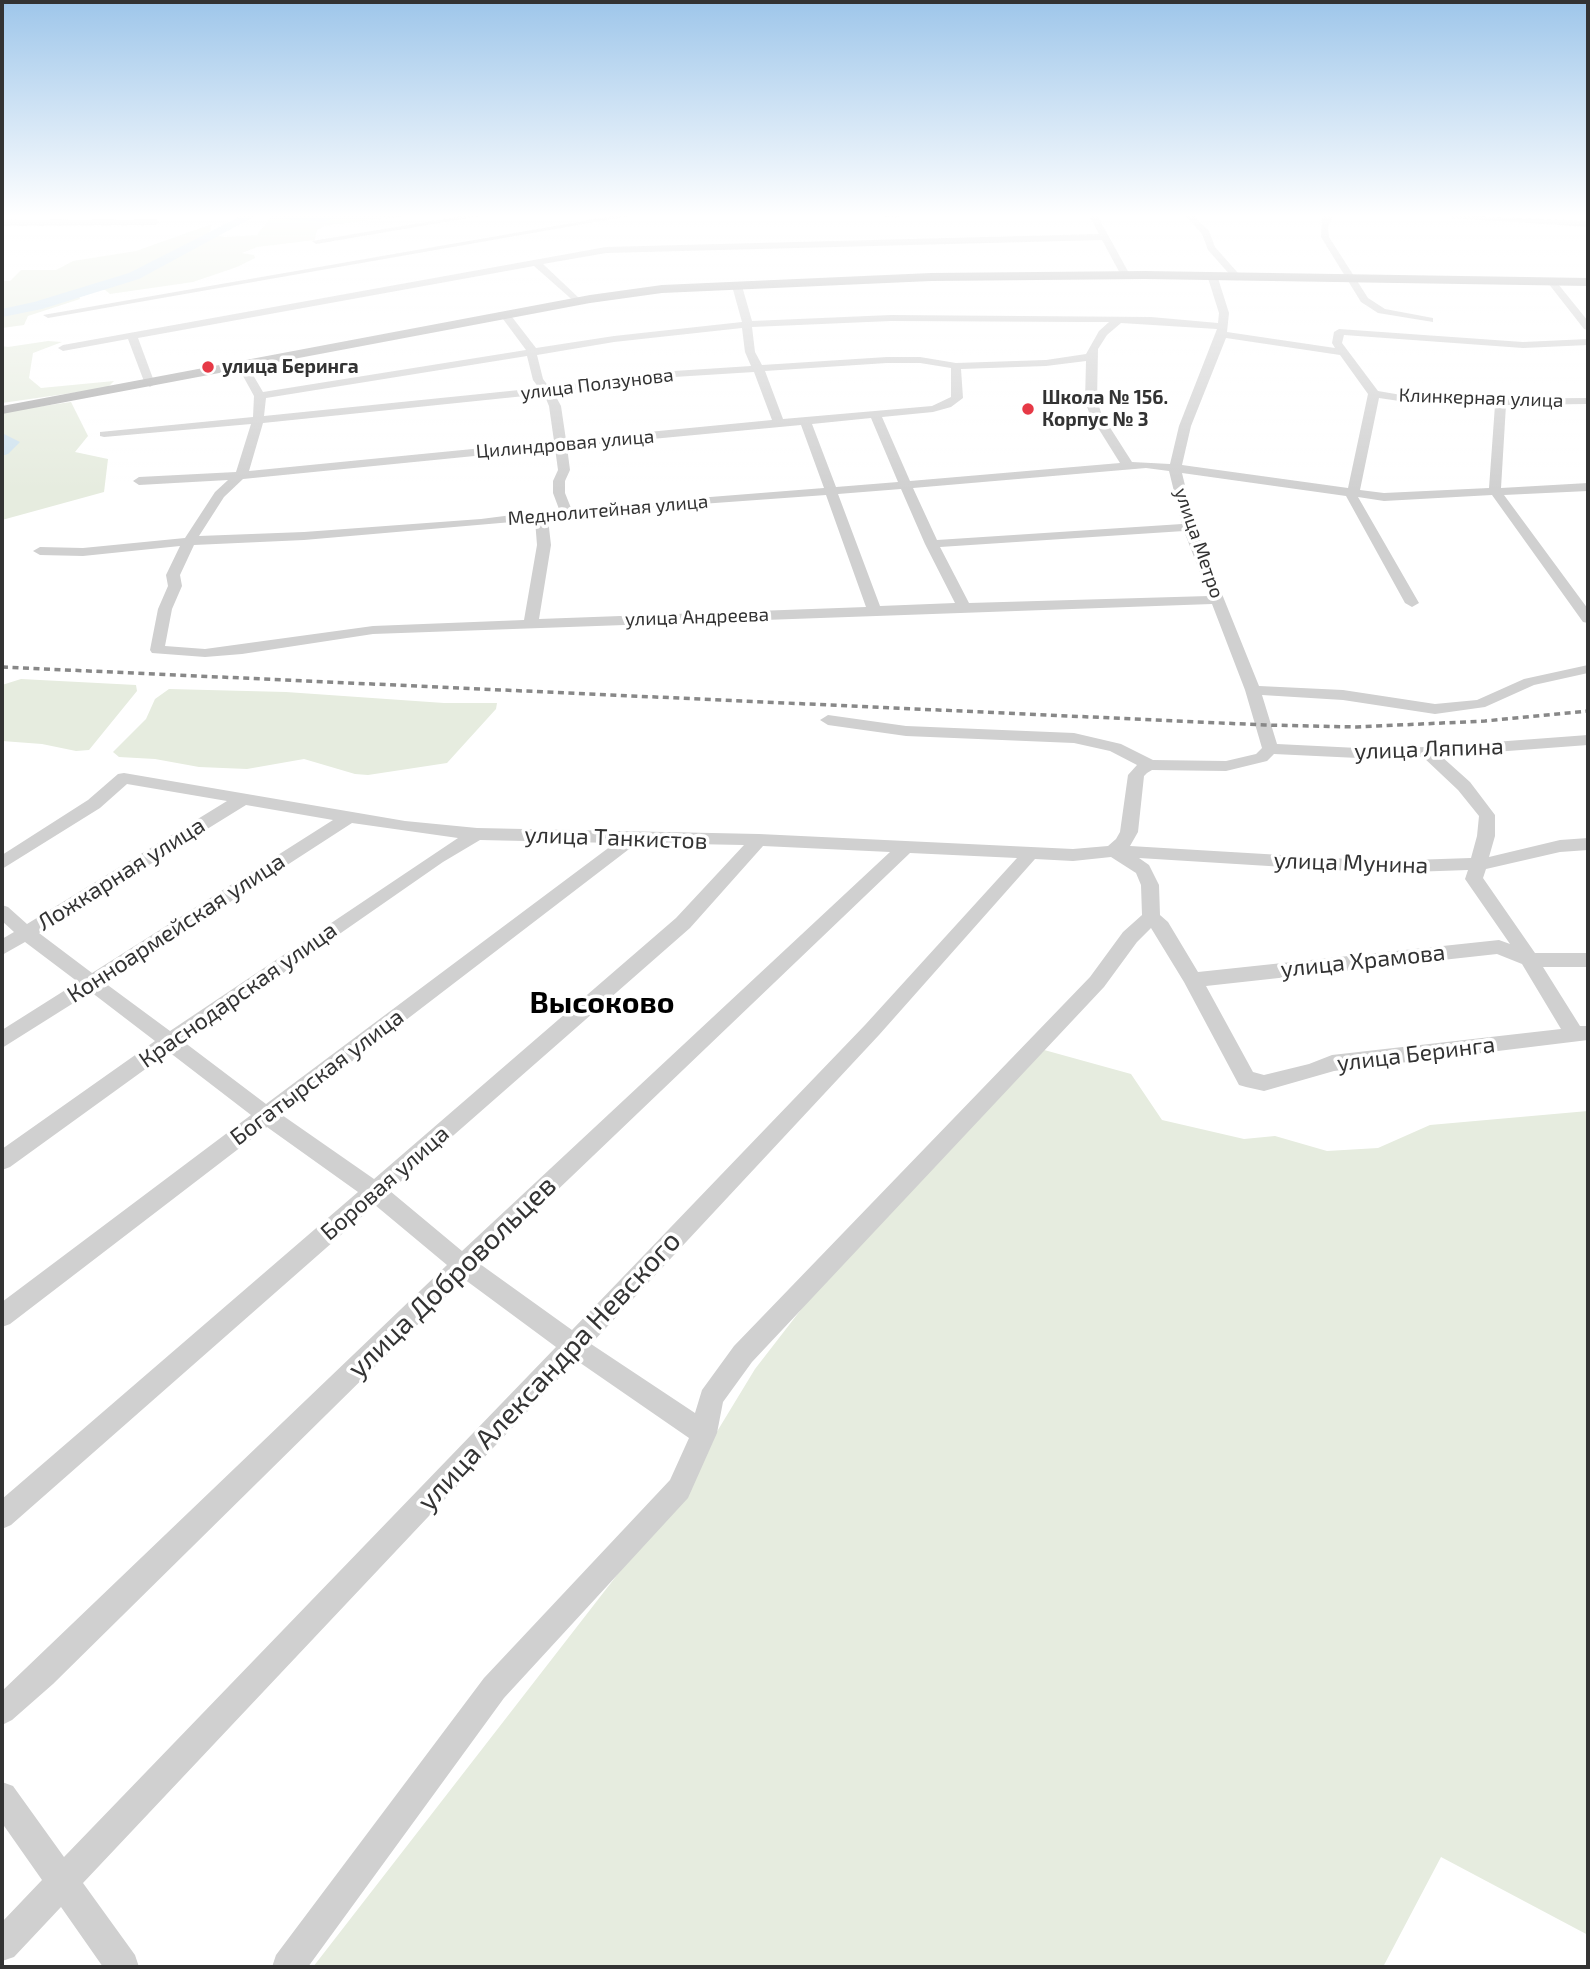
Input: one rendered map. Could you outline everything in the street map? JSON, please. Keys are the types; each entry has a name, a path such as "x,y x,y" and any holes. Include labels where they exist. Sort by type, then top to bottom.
{"main road":[{"path":"2,410 547,307"}],"street":[{"path":"48,315 93,307"},
{"path":"64,348 293,307"},
{"path":"742,307 750,352 770,394 779,425"},
{"path":"1222,307 1223,330"},
{"path":"1373,307 1429,320"},
{"path":"1572,307 1588,327"},
{"path":"81,309 88,320"},
{"path":"505,315 532,352 538,380 547,390 555,407 564,470 559,481 559,493 567,513"},
{"name":"улица Ползунова","path":"260,396 614,339 747,326 891,318 1151,320 1343,352"},
{"path":"1118,320 1103,333 1091,358 1091,401 1096,415 1129,466"},
{"name":"улица Метро","path":"1223,330 1185,426 1175,470 1189,527 1266,730"},
{"path":"94,331 101,341"},
{"path":"1412,603 1352,498 1374,394 1337,343 1339,332 1523,345 1588,342"},
{"path":"132,336 150,384"},
{"name":"улица Ползунова","path":"104,434 448,403 674,374 898,360 920,360 956,366 1046,363 1091,358"},
{"path":"190,541 219,495 243,472 261,407 260,396 242,365"},
{"name":"Цилиндровая улица","path":"139,481 239,476 933,409 947,405 957,398 956,366"},
{"name":"Клинкерная улица","path":"1374,394 1413,400 1588,401"},
{"path":"1501,401 1495,491 1588,619"},
{"path":"875,415 904,484 964,607"},
{"path":"806,422 874,610"},
{"name":"Меднолитейная улица","path":"40,551 75,552 190,541 304,537 1146,464 1384,497 1588,487"},
{"path":"531,623 544,545 541,516"},
{"path":"932,544 1189,527"},
{"name":"улица Андреева","path":"190,541 180,556 173,575 175,586 165,609 158,650 205,653 242,650 373,630 874,610 1218,600"},
{"path":"1253,690 1343,695 1435,709 1480,704 1528,682 1588,669"},
{"path":"828,720 906,731 1098,741 1150,765"},
{"path":"1193,980 1161,927 1151,917 1150,885 1143,869 1113,850 1124,843 1129,832 1136,775 1140,769 1150,765 1226,766 1261,758 1270,749 1266,730"},
{"name":"улица Ляпина","path":"1270,749 1359,753 1427,752 1588,740"},
{"path":"1427,752 1464,786 1487,815 1486,836 1474,880 1581,1034"},
{"path":"2,863 94,804 124,778"},
{"name":"улица Танкистов","path":"124,778 405,827 477,834 759,840 1083,855 1113,850"},
{"name":"Ложкарная улица","path":"2,948 241,800"},
{"name":"Конноармейская улица","path":"2,1040 350,817"},
{"name":"Краснодарская улица","path":"2,1161 170,1041 426,865 477,834"},
{"name":"Богатырская улица","path":"2,1316 632,838"},
{"name":"Боровая улица","path":"2,1516 683,923 759,840"},
{"name":"улица Мунина","path":"1113,850 1382,867 1477,864 1560,846 1588,844"},
{"name":"улица Добровольцев","path":"2,1710 43,1674 463,1265 905,848"},
{"name":"улица Александра Невского","path":"2,1945 863,1040 1031,853"},
{"path":"2,911 26,933 266,1115 375,1192 463,1265 573,1345 704,1433"},
{"path":"288,1967 494,1688 679,1489 704,1433 711,1398 743,1354 1097,982 1130,937 1151,917"},
{"name":"улица Храмова","path":"1193,980 1499,947 1530,960"},
{"path":"1530,960 1588,960"},
{"name":"улица Беринга","path":"1193,980 1246,1079 1264,1083 1332,1063 1581,1034"},
{"path":"2,1797 123,1967"}],"shaded area":[{"path":"2,307 56,307 28,316 24,325 2,328"},
{"path":"62,342 33,353 29,378 41,388 114,381 107,388 2,403 2,346"},
{"path":"71,402 88,436 75,452 108,459 104,492 2,520 2,412"},
{"path":"21,679 136,685 137,691 89,750 76,751 42,744 2,741 2,685"},
{"path":"169,689 286,692 444,703 497,703 496,709 447,763 368,775 355,774 304,759 247,769 199,767 155,759 119,757 113,752 146,719 155,699"},
{"path":"1037,1048 1131,1074 1162,1120 1244,1139 1275,1136 1327,1151 1378,1148 1430,1125 1588,1111 1588,1935 1441,1857 1383,1967 313,1967 676,1499 755,1369 892,1192"}],"waterway":[{"path":"2,313 33,307"},
{"path":"2,438 12,442 2,451"}],"railway":[{"path":"2,667 1265,725 1357,727 1485,721 1588,711"}],"place":[{"name":"улица Беринга","path":"208,367"},
{"name":"Школа № 156. Корпус № 3","path":"1028,409"}],"district":[{"name":"Высоково","path":"602,1003"}]}
